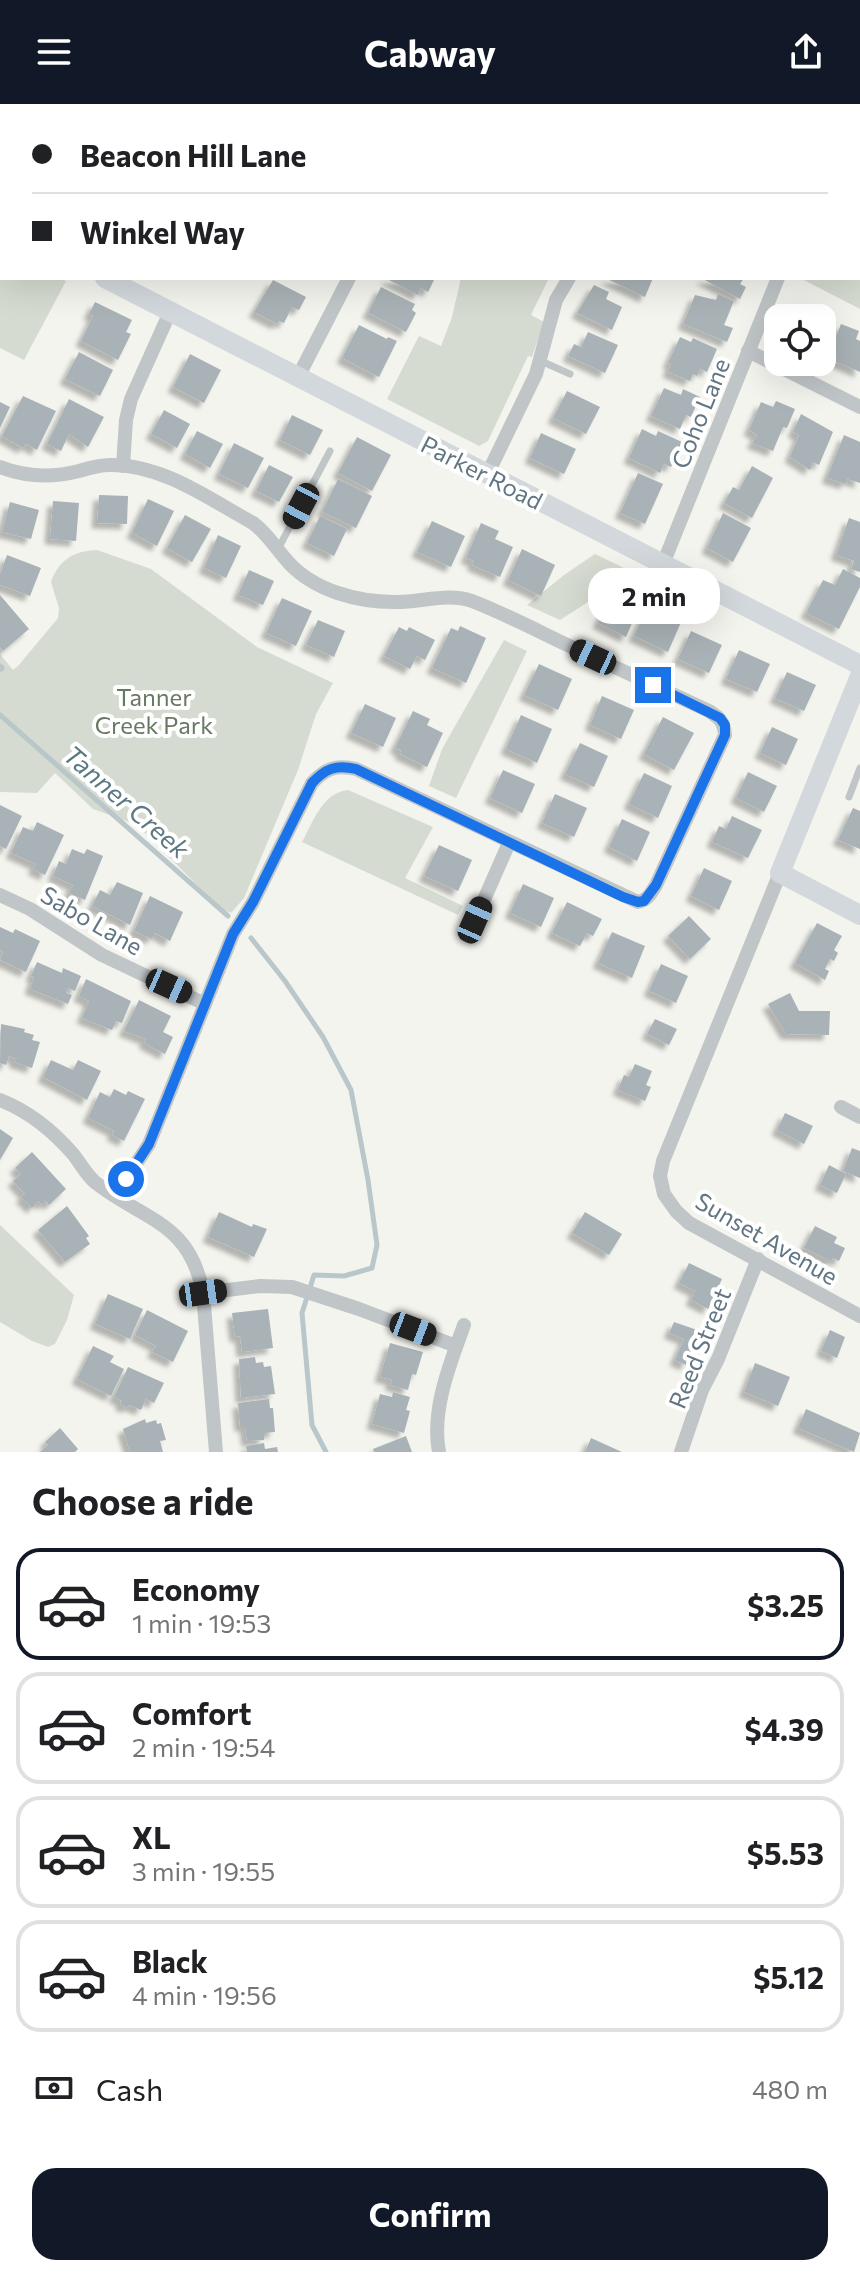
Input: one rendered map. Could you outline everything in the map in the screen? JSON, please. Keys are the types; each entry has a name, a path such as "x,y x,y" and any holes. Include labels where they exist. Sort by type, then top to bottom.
{"street":[{"name":"Parker Road","path":"109,280 860,665"},
{"path":"298,377 348,280"},
{"path":"487,475 541,361 556,300 568,280"},
{"name":"Coho Lane","path":"663,564 777,280"},
{"path":"123,466 126,420 131,399 170,312"},
{"path":"748,351 860,407"},
{"path":"0,467 20,475 46,476 108,465 156,472 265,532 291,565 315,582 353,599 400,603 426,598 471,601 709,711 725,725 725,735 651,895 638,902 356,769 331,768 312,783 253,902 233,934 149,1144 115,1196"},
{"path":"860,676 777,882 860,915"},
{"path":"475,920 509,843"},
{"name":"Sunset Avenue","path":"777,882 667,1150 660,1176 662,1188 672,1206 689,1223 860,1316"},
{"name":"Sabo Lane","path":"0,895 30,909 102,955 205,1004"},
{"path":"0,1100 32,1116 73,1153 93,1181 154,1217 175,1234 193,1262 203,1293 216,1452"},
{"path":"841,1107 860,1117"},
{"name":"Reed Street","path":"681,1452 702,1390 718,1359 758,1259"},
{"path":"203,1293 260,1286 292,1287 327,1297 456,1346"},
{"path":"439,1452 439,1407 464,1325"}],"lane":[{"path":"541,361 570,374"},
{"path":"278,549 330,451"},
{"path":"849,797 860,768"}],"green space":[{"path":"0,280 66,281 24,360 0,348"},
{"path":"461,280 548,280 531,315 544,322 532,357 528,356 488,441 479,446 387,399 419,336 441,346"},
{"path":"804,280 860,280 860,309"},
{"name":"Tanner Creek Park","path":"97,550 151,569 257,647 333,683 316,714 298,770 244,898 231,913 220,908 137,825 93,809 55,773 37,793 0,792 0,654 13,670 18,666 58,618 59,608 51,582 58,568 74,555"},
{"path":"595,554 626,569 588,602 560,620 527,605 564,575"},
{"path":"504,640 527,651 456,798 429,786 442,749"},
{"path":"348,790 433,827 405,878 463,906 458,915 302,842 325,802"},
{"path":"0,1225 74,1295 67,1320 55,1344 48,1347 0,1322"}],"building":[{"path":"273,280 306,297 299,310 292,307 284,323 279,321 277,324 254,312"},
{"path":"389,280 434,280 428,292 421,288 418,295"},
{"path":"609,280 652,280 645,297"},
{"path":"705,280 743,280 740,284 746,287 740,299"},
{"path":"594,285 609,292 606,299 622,307 612,330 577,313"},
{"path":"381,287 415,304 412,310 416,313 406,332 368,313"},
{"path":"718,294 734,301 724,325 733,328 727,342 683,324 695,295 716,300"},
{"path":"95,302 132,320 126,332 131,334 118,360 81,341 93,316 89,314"},
{"path":"841,324 859,331 856,339 860,341 860,372 836,362 836,336"},
{"path":"359,325 397,341 379,377 342,358"},
{"path":"588,332 618,345 605,373 568,356 574,344 581,347"},
{"path":"680,337 691,342 693,338 717,349 707,372 700,369 690,381 668,372 671,364 668,363"},
{"path":"79,352 113,370 100,396 65,379"},
{"path":"190,354 221,370 204,403 173,387"},
{"path":"664,388 681,395 683,389 700,397 691,417 686,415 680,429 651,416"},
{"path":"567,391 600,407 586,434 553,418"},
{"path":"23,396 56,411 37,450 26,444 23,448 2,436"},
{"path":"69,399 104,417 88,447 69,434 61,451 47,444"},
{"path":"776,401 795,409 773,451 752,443 757,435 749,430 761,402 773,407"},
{"path":"0,402 10,407 0,428"},
{"path":"164,410 190,424 177,448 151,434"},
{"path":"801,414 833,432 819,465 813,462 810,470 790,457 799,435 793,432"},
{"path":"292,415 323,430 310,455 280,440"},
{"path":"642,429 656,436 658,431 682,442 671,467 664,464 660,473 629,458"},
{"path":"197,431 223,444 210,468 185,454"},
{"path":"541,433 576,449 564,474 530,458"},
{"path":"844,435 860,442 860,483 847,479 846,484 827,478"},
{"path":"357,437 391,455 372,491 338,473"},
{"path":"234,443 264,458 248,488 219,474"},
{"path":"269,465 293,477 279,502 256,491"},
{"path":"752,466 773,478 752,518 724,503 733,487 739,490"},
{"path":"638,473 663,484 645,524 620,513"},
{"path":"338,479 372,496 356,528 322,512"},
{"path":"99,495 128,496 127,524 97,523"},
{"path":"148,499 174,511 157,546 132,533"},
{"path":"53,501 79,503 76,541 50,539"},
{"path":"10,502 39,510 31,539 2,532"},
{"path":"723,513 751,528 733,562 707,548"},
{"path":"185,515 211,529 192,562 167,548"},
{"path":"320,516 347,529 334,556 307,543"},
{"path":"849,518 860,522 860,572 851,569 854,561 836,555"},
{"path":"432,521 465,536 451,567 417,552"},
{"path":"481,523 499,531 495,539 513,547 500,577 472,565 474,561 466,558"},
{"path":"218,535 241,546 226,578 204,568"},
{"path":"522,549 555,565 541,596 508,580"},
{"path":"7,555 41,568 30,596 0,585 0,574"},
{"path":"843,569 860,578 860,587 839,629 806,613 823,580 835,585"},
{"path":"249,570 274,581 263,605 238,595"},
{"path":"612,592 640,605 626,637 598,623"},
{"path":"0,595 29,629 3,651 0,647"},
{"path":"282,598 312,611 296,646 266,633"},
{"path":"649,605 682,620 668,652 634,636"},
{"path":"318,620 345,631 334,657 306,645"},
{"path":"460,626 486,638 466,683 432,668 451,628 458,631"},
{"path":"399,627 407,631 409,627 435,640 425,660 417,656 410,669 384,656"},
{"path":"691,631 722,645 709,673 678,659"},
{"path":"739,650 770,664 757,692 726,679"},
{"path":"539,664 572,679 558,710 524,695"},
{"path":"787,672 816,685 804,711 775,698"},
{"path":"602,696 634,710 621,739 590,725"},
{"path":"365,704 396,718 383,747 351,733"},
{"path":"413,711 430,719 427,725 443,733 427,767 400,754 401,750 395,748"},
{"path":"521,715 552,729 537,763 506,749"},
{"path":"663,717 694,733 674,770 644,754"},
{"path":"772,727 798,739 786,765 760,753"},
{"path":"580,743 608,756 594,787 565,774"},
{"path":"503,770 535,784 522,813 490,798"},
{"path":"748,772 777,786 764,812 736,798"},
{"path":"644,773 672,786 658,818 629,804"},
{"path":"555,794 587,808 574,837 542,823"},
{"path":"0,805 22,816 6,849 0,846"},
{"path":"853,808 860,811 860,849 838,840"},
{"path":"732,816 762,830 748,858 712,842 719,826 726,829"},
{"path":"622,819 650,832 637,861 609,847"},
{"path":"37,822 64,835 45,875 33,869 36,864 11,853 23,827 33,831"},
{"path":"439,845 472,860 458,891 424,876"},
{"path":"72,849 84,854 87,849 103,856 85,900 69,893 73,885 53,876 59,861 66,864"},
{"path":"704,868 732,881 719,910 691,896"},
{"path":"117,882 143,893 130,925 92,906 100,890 110,895"},
{"path":"523,884 554,898 541,927 510,913"},
{"path":"150,896 183,912 170,941 155,933 152,939 134,931"},
{"path":"567,902 602,919 593,936 587,933 580,946 552,933"},
{"path":"689,916 711,939 690,959 668,936"},
{"path":"817,923 842,936 834,950 838,953 834,961 830,959 825,969 829,971 825,980 795,963"},
{"path":"0,927 13,933 15,929 40,941 26,972 0,960 3,952 0,950"},
{"path":"612,932 645,946 632,978 598,963"},
{"path":"37,962 62,973 63,968 81,976 75,991 68,988 66,993 72,995 68,1004 30,989"},
{"path":"661,964 688,976 676,1003 649,991"},
{"path":"86,979 131,1001 122,1023 116,1021 112,1030 82,1018 89,1001 79,996"},
{"path":"790,993 799,1011 830,1011 829,1035 786,1034 768,1004"},
{"path":"139,1000 171,1016 163,1032 173,1037 165,1054 144,1043 146,1039 124,1031"},
{"path":"655,1019 677,1029 669,1045 647,1034"},
{"path":"1,1024 25,1029 24,1032 34,1035 32,1040 40,1042 32,1068 14,1062 15,1058 9,1056 6,1065 0,1063"},
{"path":"51,1060 73,1070 78,1060 101,1071 87,1100 43,1077"},
{"path":"635,1064 652,1071 646,1085 651,1087 645,1101 618,1090 624,1075 629,1077"},
{"path":"114,1089 145,1099 124,1141 112,1135 114,1131 88,1118 100,1092 110,1097"},
{"path":"785,1113 813,1126 804,1144 777,1130"},
{"path":"0,1129 13,1138 0,1160"},
{"path":"852,1148 860,1151 860,1178 843,1171"},
{"path":"32,1152 66,1189 49,1205 46,1201 42,1205 39,1201 32,1208 21,1197 25,1194 13,1181 21,1174 15,1168"},
{"path":"829,1165 846,1174 837,1193 820,1185"},
{"path":"67,1206 89,1236 86,1238 90,1244 65,1262 38,1230"},
{"path":"219,1212 252,1227 253,1224 267,1229 254,1257 208,1237"},
{"path":"585,1212 622,1234 609,1255 572,1233"},
{"path":"815,1226 837,1237 834,1243 845,1248 839,1261 833,1258 831,1261 804,1248"},
{"path":"689,1263 722,1279 708,1309 691,1300 695,1291 679,1283"},
{"path":"108,1294 143,1309 130,1339 95,1324"},
{"path":"268,1309 273,1348 242,1352 240,1336 235,1337 232,1313"},
{"path":"147,1310 188,1331 173,1362 152,1352 156,1346 135,1335"},
{"path":"674,1322 700,1331 686,1365 675,1360 684,1339 669,1333"},
{"path":"830,1330 845,1337 837,1358 821,1351"},
{"path":"390,1343 423,1352 408,1390 390,1385 392,1380 380,1377"},
{"path":"93,1346 114,1356 110,1362 124,1369 111,1396 77,1379"},
{"path":"255,1357 256,1363 271,1366 275,1394 241,1398 239,1359"},
{"path":"755,1363 790,1377 778,1406 744,1392"},
{"path":"128,1367 164,1383 154,1403 146,1399 141,1410 129,1405 127,1408 114,1397"},
{"path":"393,1392 410,1397 404,1433 372,1424 380,1394 392,1397"},
{"path":"269,1399 275,1432 264,1433 264,1440 247,1441 245,1426 240,1426 238,1403"},
{"path":"806,1409 860,1433 854,1452 798,1428"},
{"path":"145,1419 146,1423 156,1420 157,1424 161,1423 166,1440 160,1441 163,1452 130,1452 123,1429"},
{"path":"60,1428 78,1449 75,1452 40,1452 48,1445 45,1442"},
{"path":"406,1436 412,1452 374,1452 373,1449"},
{"path":"591,1438 622,1452 585,1452"},
{"path":"264,1443 265,1449 277,1447 278,1452 247,1452 246,1446"}],"waterway":[{"name":"Tanner Creek","path":"0,715 228,916"},
{"name":"Tanner Creek","path":"251,938 323,1037 351,1090 368,1180 377,1245 372,1268 344,1276 314,1275 302,1313 312,1425 326,1452"}],"route":[{"path":"126,1179 149,1144 233,934 253,902 312,783 320,774 331,768 356,769 623,897 644,901 656,885 725,735 725,725 720,718 653,685"}]}
